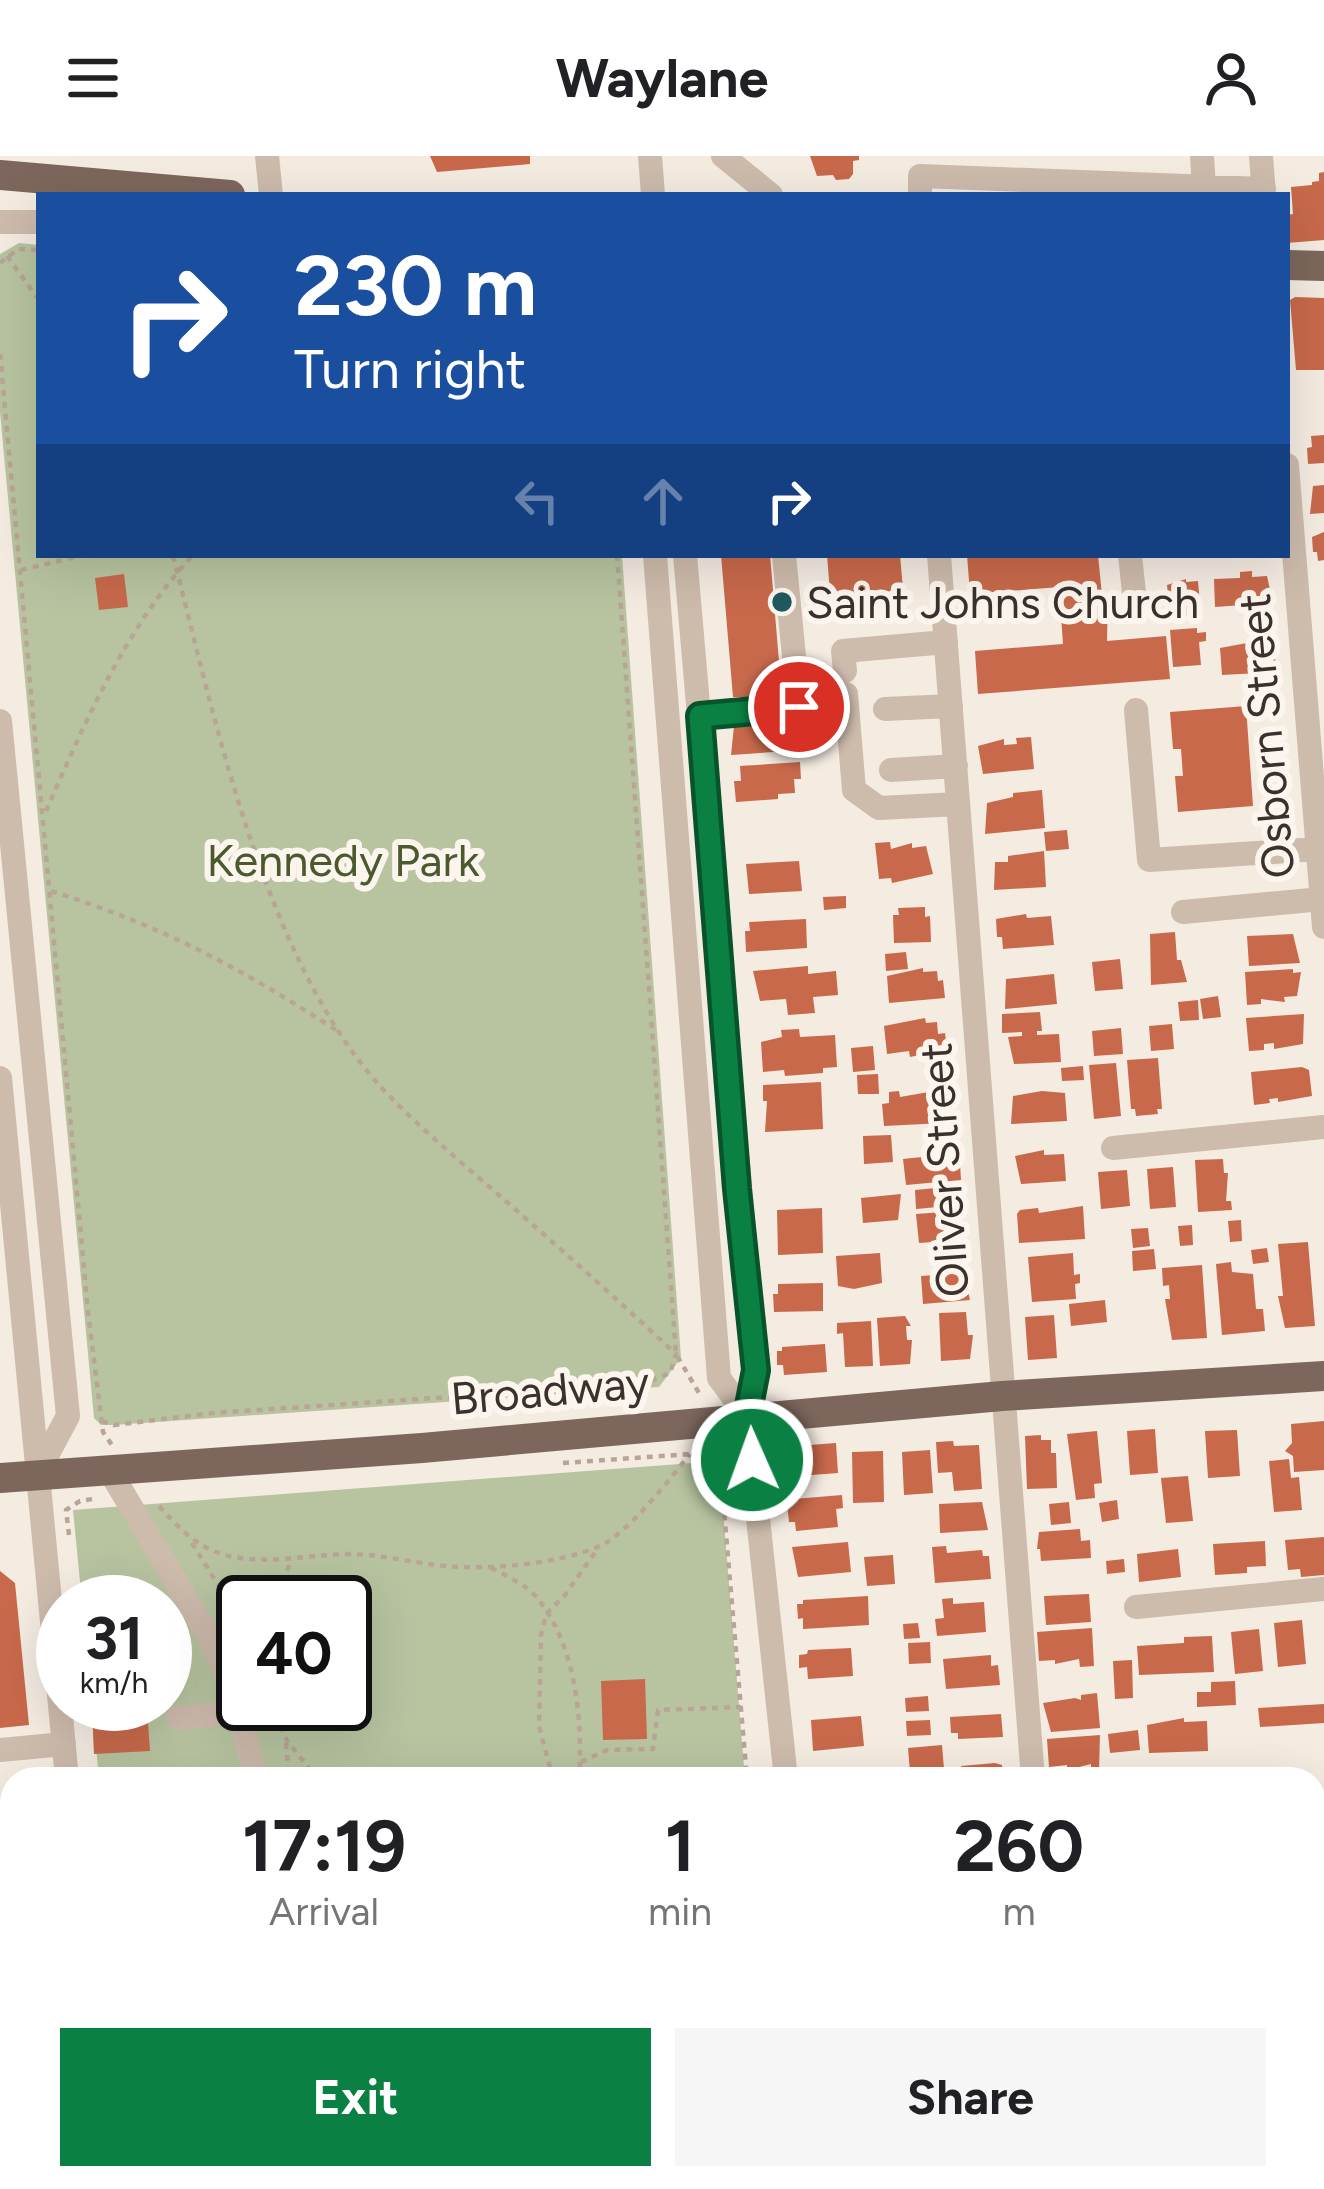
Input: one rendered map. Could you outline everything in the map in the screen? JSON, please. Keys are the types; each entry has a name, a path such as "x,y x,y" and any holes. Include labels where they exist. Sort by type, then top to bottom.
{"main road":[{"path":"0,175 196,192"},
{"path":"1290,265 1324,266"},
{"name":"Broadway","path":"0,1478 422,1448 1002,1396 1324,1376"}],"street":[{"path":"267,156 271,192"},
{"path":"650,156 653,192"},
{"path":"723,156 767,192"},
{"path":"1202,156 1204,187"},
{"path":"920,192 920,176 1264,192 1261,156"},
{"path":"0,222 36,223"},
{"name":"Osborn Street","path":"1290,503 1324,927"},
{"path":"655,558 719,1378 747,1416"},
{"path":"686,558 756,1370 747,1416 785,1767"},
{"path":"700,716 799,707 784,558"},
{"name":"Oliver Street","path":"939,558 1032,1767"},
{"path":"1130,558 1134,593"},
{"path":"1297,590 1324,588"},
{"path":"946,642 849,681 854,790 879,808 958,804"},
{"path":"885,710 951,706"},
{"path":"1136,710 1149,860 1319,833"},
{"path":"0,721 68,1416 36,1476"},
{"path":"891,770 956,766"},
{"path":"1183,912 1322,899"},
{"path":"0,1078 4,1167 66,1767"},
{"path":"1112,1148 1324,1127"},
{"path":"710,1255 737,1189"},
{"path":"109,1470 195,1607 216,1656"},
{"path":"1136,1607 1324,1589"},
{"path":"244,1731 253,1767"},
{"path":"0,1750 64,1744"}],"path":[{"path":"0,263 18,248 36,250"},
{"path":"8,256 36,296"},
{"path":"0,354 88,1312"},
{"path":"21,570 71,558"},
{"path":"174,558 251,835 298,956 340,1034 379,1084 441,1145 676,1354 733,1450 719,1452 746,1767"},
{"path":"43,816 122,652 190,558"},
{"path":"102,1420 114,1426 214,1413 643,1384 670,1373 676,1354 617,558"},
{"path":"50,891 142,920 200,947 274,988 340,1034"},
{"path":"550,1767 539,1726 538,1661 546,1614 600,1546 661,1492 690,1454"},
{"path":"146,1493 189,1538 216,1582"},
{"path":"189,1538 221,1554 292,1561 361,1554 491,1568 600,1546"},
{"path":"284,1575 292,1561"},
{"path":"491,1568 537,1598 546,1614 573,1679 580,1767"},
{"path":"580,1762 607,1750 653,1749 658,1710 741,1707"},
{"path":"283,1731 288,1767"},
{"path":"285,1737 309,1767"}],"green space":[{"name":"Kennedy Park","path":"19,243 36,245 36,558 622,558 681,1358 659,1387 114,1425 101,1425 94,1418 0,412 0,254"},
{"path":"719,1461 744,1767 98,1767 95,1731 192,1731 192,1575 79,1575 73,1510"}],"building":[{"path":"430,156 530,156 530,164 437,172"},
{"path":"810,156 859,156 859,160 853,161 849,179 836,180 833,175 817,176"},
{"path":"1324,172 1324,240 1290,243 1291,187 1312,185 1319,181 1319,173"},
{"path":"1324,298 1324,370 1296,370 1290,300"},
{"path":"1324,435 1324,463 1308,464 1311,436"},
{"path":"1324,485 1324,513 1310,514 1313,486"},
{"path":"1324,532 1324,560 1318,561 1312,537"},
{"path":"721,558 770,558 782,697 733,697"},
{"path":"827,558 900,558 904,600 831,606"},
{"path":"967,558 1098,558 1102,595 1108,595 1107,641 1166,636 1170,679 978,694 975,651 1063,644 1059,587 970,594"},
{"path":"1252,571 1252,577 1267,576 1273,603 1215,607 1214,579 1240,578 1240,572"},
{"path":"124,574 128,607 99,610 95,578"},
{"path":"1198,581 1201,615 1170,617 1167,585"},
{"path":"1197,628 1197,633 1206,632 1206,641 1199,642 1201,665 1173,667 1170,630"},
{"path":"1258,641 1258,645 1272,645 1278,672 1222,675 1220,648"},
{"path":"1246,706 1253,806 1178,812 1175,776 1183,776 1181,749 1173,749 1170,712"},
{"path":"829,709 831,729 813,731 810,711"},
{"path":"785,723 787,751 731,755 734,726"},
{"path":"1031,737 1034,769 983,774 978,746 1004,739 1004,745 1017,744 1016,738"},
{"path":"800,762 801,779 794,779 795,793 736,802 734,781 741,781 740,766"},
{"path":"1042,790 1045,828 985,834 987,803 1013,797 1013,793"},
{"path":"1067,830 1069,849 1046,851 1044,832"},
{"path":"890,842 891,849 912,843 912,848 926,846 933,874 892,883 891,878 879,879 875,843"},
{"path":"1044,851 1046,887 994,890 995,862"},
{"path":"799,861 802,891 749,894 746,864"},
{"path":"846,896 846,908 824,910 823,897"},
{"path":"925,907 931,942 894,943 893,915 899,915 898,908"},
{"path":"1026,914 1027,918 1051,916 1054,945 1003,949 996,919"},
{"path":"806,919 807,948 746,952 749,922"},
{"path":"1175,932 1177,960 1181,960 1187,982 1151,985 1150,934"},
{"path":"1293,934 1300,963 1249,966 1247,936"},
{"path":"906,952 908,969 886,971 885,954"},
{"path":"1120,959 1123,989 1095,991 1092,962"},
{"path":"808,966 808,974 836,971 838,995 813,997 815,1013 788,1015 786,999 760,1001 753,971"},
{"path":"923,968 923,972 937,971 945,998 889,1003 887,976"},
{"path":"1293,969 1293,973 1301,972 1297,996 1284,997 1285,1002 1261,999 1261,1004 1247,1005 1245,972"},
{"path":"1054,974 1057,1004 1005,1009 1006,979"},
{"path":"1218,996 1221,1017 1203,1019 1200,999"},
{"path":"1198,1000 1199,1020 1180,1021 1178,1002"},
{"path":"1040,1012 1042,1031 1037,1035 1059,1034 1061,1062 1014,1064 1008,1037 1022,1036 1022,1032 1002,1033 1002,1014"},
{"path":"1304,1014 1303,1044 1274,1049 1274,1043 1264,1044 1264,1050 1249,1051 1246,1018"},
{"path":"925,1018 926,1023 937,1022 938,1034 945,1033 947,1049 910,1057 909,1051 887,1054 884,1026"},
{"path":"1172,1024 1174,1049 1151,1051 1149,1026"},
{"path":"1121,1028 1123,1054 1094,1056 1092,1031"},
{"path":"799,1029 800,1037 835,1035 837,1067 785,1076 784,1070 763,1072 761,1042 782,1037 781,1030"},
{"path":"873,1046 875,1070 853,1072 851,1048"},
{"path":"1158,1058 1162,1109 1157,1109 1158,1114 1136,1116 1131,1109 1127,1060"},
{"path":"1116,1063 1121,1116 1094,1119 1089,1065"},
{"path":"1083,1066 1084,1080 1062,1081 1061,1068"},
{"path":"1309,1070 1312,1096 1278,1102 1278,1098 1269,1099 1270,1103 1254,1105 1251,1072"},
{"path":"878,1074 879,1094 858,1094 857,1075"},
{"path":"821,1082 823,1129 765,1132 763,1085"},
{"path":"899,1091 900,1097 929,1092 930,1096 948,1095 944,1123 884,1126 882,1104 889,1103 889,1092"},
{"path":"1065,1093 1067,1121 1011,1124 1013,1096"},
{"path":"891,1135 893,1162 864,1164 863,1136"},
{"path":"1044,1150 1044,1155 1064,1154 1066,1181 1021,1184 1015,1156"},
{"path":"951,1154 952,1163 960,1163 961,1180 906,1185 903,1159"},
{"path":"1223,1159 1224,1173 1228,1173 1226,1201 1231,1201 1232,1210 1198,1212 1195,1160"},
{"path":"1173,1167 1176,1207 1150,1209 1147,1169"},
{"path":"1127,1170 1130,1206 1101,1209 1098,1172"},
{"path":"936,1188 938,1207 916,1209 915,1190"},
{"path":"901,1194 898,1220 863,1223 861,1198"},
{"path":"1083,1206 1085,1239 1019,1243 1020,1210 1038,1208 1039,1213"},
{"path":"822,1208 823,1253 778,1255 777,1210"},
{"path":"957,1211 959,1240 919,1243 916,1214"},
{"path":"1241,1220 1242,1241 1230,1242 1228,1221"},
{"path":"1192,1225 1193,1245 1180,1246 1178,1226"},
{"path":"1148,1228 1150,1246 1133,1248 1131,1229"},
{"path":"1308,1242 1315,1326 1285,1328 1278,1296 1283,1296 1278,1244"},
{"path":"1267,1248 1269,1262 1253,1264 1251,1250"},
{"path":"1154,1249 1156,1269 1133,1271 1132,1251"},
{"path":"880,1253 882,1283 854,1289 838,1286 836,1256"},
{"path":"1073,1253 1074,1275 1080,1274 1076,1299 1032,1302 1028,1257"},
{"path":"1231,1262 1232,1272 1253,1274 1256,1309 1263,1309 1265,1331 1222,1335 1216,1264"},
{"path":"1202,1265 1207,1338 1172,1340 1165,1299 1170,1299 1169,1285 1163,1286 1162,1268"},
{"path":"964,1273 970,1300 923,1304 921,1276"},
{"path":"823,1283 823,1311 774,1312 778,1284"},
{"path":"1105,1300 1107,1322 1071,1326 1069,1304"},
{"path":"966,1312 968,1335 973,1335 970,1359 941,1361 939,1313"},
{"path":"1054,1315 1057,1358 1028,1360 1025,1317"},
{"path":"905,1316 911,1326 906,1326 907,1340 912,1340 910,1364 880,1366 877,1318"},
{"path":"871,1321 873,1366 845,1367 843,1333 837,1334 837,1323"},
{"path":"825,1344 827,1372 784,1375 783,1365 777,1365 777,1351 782,1347"},
{"path":"1324,1421 1324,1470 1294,1472 1293,1456 1285,1451 1292,1443 1291,1424"},
{"path":"1155,1429 1158,1473 1130,1475 1127,1431"},
{"path":"1237,1430 1240,1476 1208,1478 1205,1431"},
{"path":"1097,1431 1102,1483 1094,1484 1095,1498 1076,1500 1067,1434"},
{"path":"1041,1435 1041,1440 1051,1440 1051,1453 1056,1453 1057,1488 1027,1489 1025,1436"},
{"path":"953,1441 954,1446 979,1445 982,1489 954,1491 952,1472 938,1473 936,1442"},
{"path":"836,1443 838,1473 785,1477 783,1447"},
{"path":"930,1450 933,1493 904,1495 902,1452"},
{"path":"883,1451 884,1502 853,1503 852,1452"},
{"path":"1289,1459 1291,1478 1299,1477 1302,1510 1274,1512 1269,1461"},
{"path":"1188,1476 1193,1521 1166,1523 1161,1478"},
{"path":"842,1495 843,1508 836,1509 838,1527 796,1531 795,1522 789,1522 787,1504 794,1499"},
{"path":"1117,1500 1119,1519 1102,1522 1099,1503"},
{"path":"982,1502 988,1530 940,1533 939,1504"},
{"path":"1069,1502 1071,1523 1051,1525 1049,1504"},
{"path":"1080,1529 1081,1541 1090,1540 1091,1558 1041,1561 1039,1532"},
{"path":"1324,1537 1324,1575 1301,1577 1300,1569 1288,1570 1285,1540"},
{"path":"1265,1541 1266,1566 1215,1575 1213,1544"},
{"path":"848,1542 851,1572 798,1577 792,1547"},
{"path":"946,1546 947,1553 982,1550 983,1556 989,1556 991,1579 935,1583 932,1547"},
{"path":"1178,1549 1181,1577 1139,1582 1137,1554"},
{"path":"893,1555 895,1584 867,1586 864,1557"},
{"path":"1124,1559 1125,1572 1107,1574 1106,1561"},
{"path":"0,1571 15,1583 29,1725 0,1728"},
{"path":"1089,1594 1091,1622 1046,1625 1044,1596"},
{"path":"868,1596 869,1625 803,1629 803,1618 798,1619 797,1604 803,1600"},
{"path":"953,1598 953,1604 984,1602 986,1632 937,1636 935,1619 944,1618 942,1599"},
{"path":"1302,1620 1306,1664 1278,1667 1274,1623"},
{"path":"918,1623 920,1638 904,1639 903,1624"},
{"path":"1092,1628 1094,1666 1080,1667 1079,1659 1055,1664 1055,1660 1039,1661 1037,1632"},
{"path":"1259,1629 1263,1671 1235,1674 1231,1632"},
{"path":"1212,1636 1214,1672 1139,1675 1137,1646"},
{"path":"930,1642 931,1663 909,1664 908,1643"},
{"path":"851,1648 853,1676 808,1679 807,1667 799,1668 799,1655 808,1650"},
{"path":"991,1655 991,1666 998,1665 1000,1685 946,1689 943,1659"},
{"path":"1132,1660 1133,1698 1115,1699 1113,1661"},
{"path":"645,1679 647,1739 603,1740 601,1681"},
{"path":"1235,1681 1236,1705 1197,1707 1197,1692 1211,1692 1211,1682"},
{"path":"1097,1693 1100,1728 1051,1732 1043,1703 1081,1700 1081,1695"},
{"path":"928,1696 929,1711 906,1712 905,1698"},
{"path":"1324,1704 1324,1723 1260,1727 1258,1708"},
{"path":"1001,1714 1003,1737 958,1739 958,1733 951,1733 950,1717"},
{"path":"861,1716 864,1746 813,1751 811,1720"},
{"path":"1184,1718 1184,1722 1207,1721 1208,1751 1149,1753 1147,1725"},
{"path":"930,1720 931,1735 907,1736 906,1721"},
{"path":"1138,1730 1140,1750 1110,1753 1108,1734"},
{"path":"93,1731 149,1731 150,1751 94,1754"},
{"path":"1100,1735 1099,1767 1049,1767 1047,1739"},
{"path":"942,1745 944,1767 910,1767 908,1748"},
{"path":"995,1763 1002,1767 961,1767"}],"place":[{"name":"Saint Johns Church","path":"782,602"}],"route":[{"path":"752,1460 747,1416 756,1370 700,716 799,707"}]}
